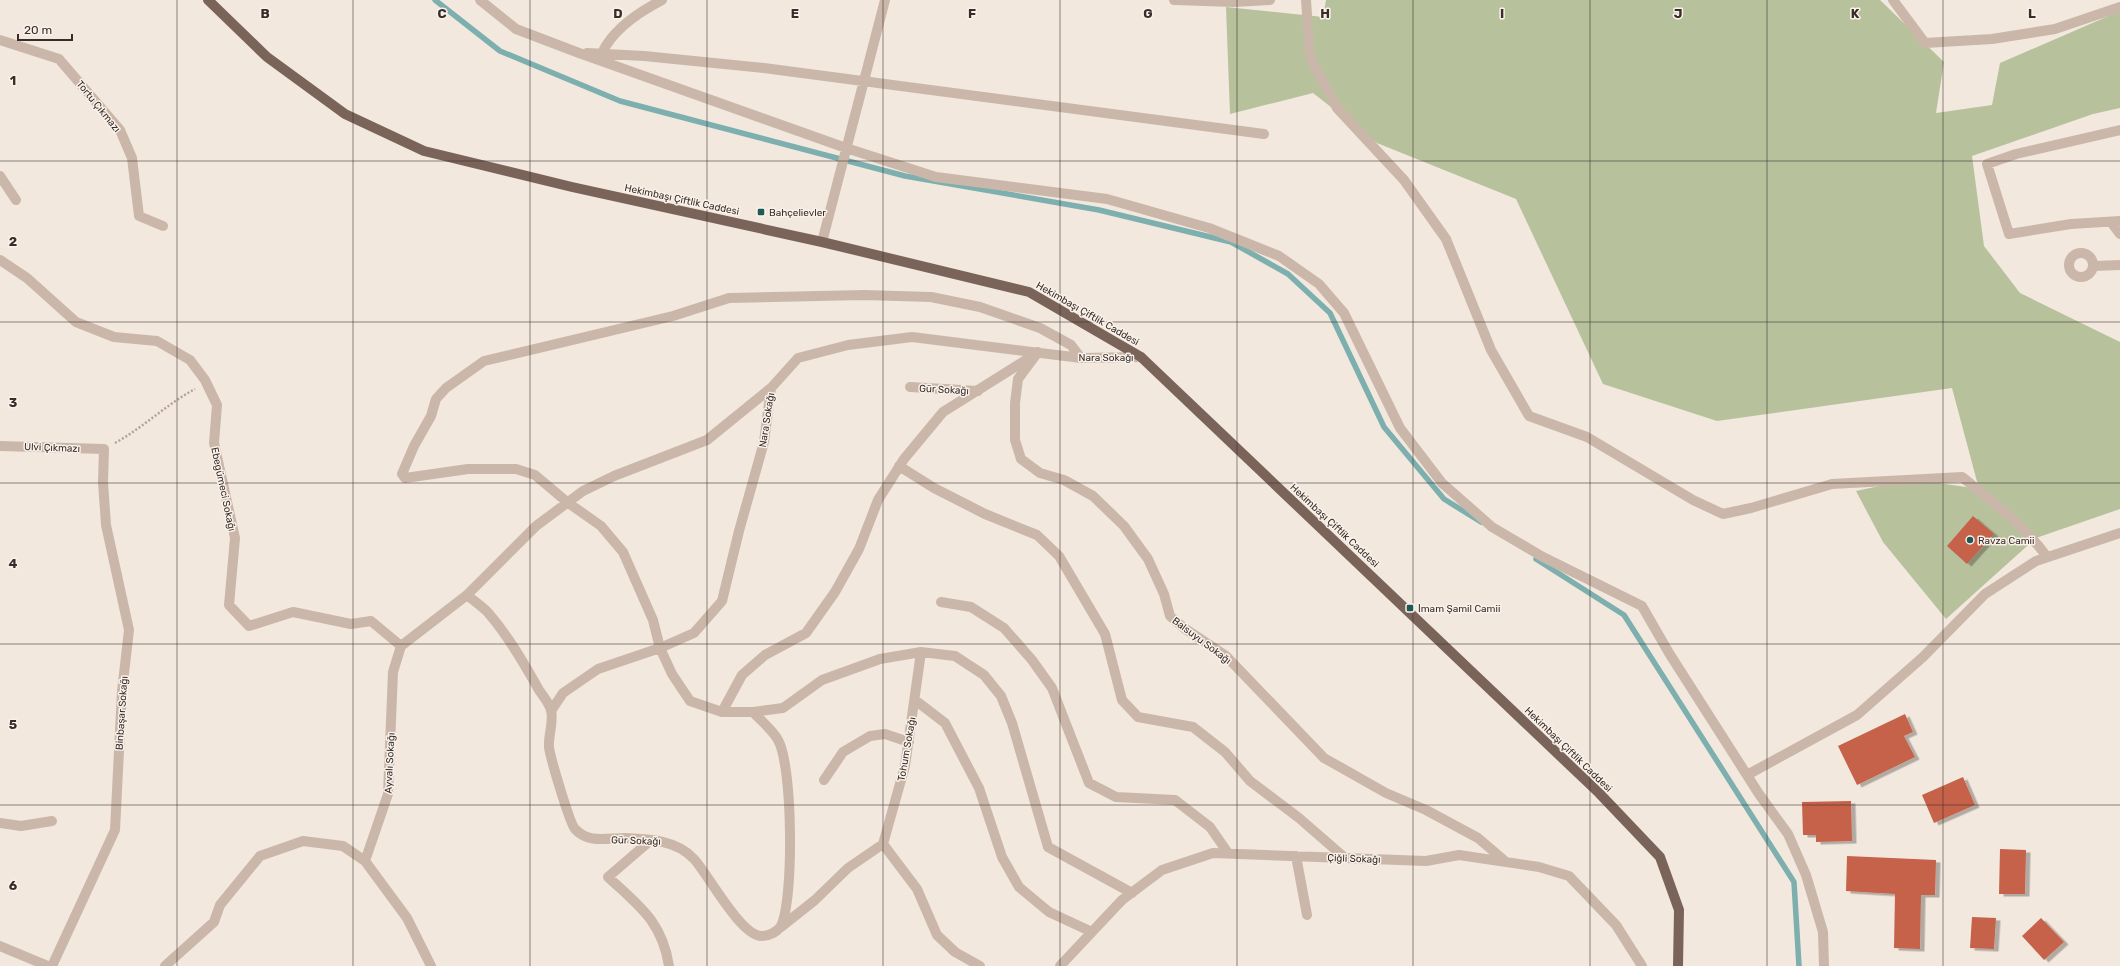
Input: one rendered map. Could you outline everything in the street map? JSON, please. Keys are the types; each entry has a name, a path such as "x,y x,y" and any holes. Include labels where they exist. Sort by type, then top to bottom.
{"main road":[{"name":"Hekimbaşı Çiftlik Caddesi","path":"208,0 267,56 345,114 424,151 572,187 822,242 1029,292 1141,357 1599,793 1660,857 1679,910 1678,966"}],"street":[{"path":"480,0 516,29 845,151 936,177 1107,199 1209,228 1279,256 1319,284 1344,313 1400,428 1442,483 1492,527 1543,556 1642,606 1669,653 1747,775 1788,834 1806,875 1823,932 1824,966"},
{"path":"602,53 610,38 620,29 662,0"},
{"path":"822,242 885,0"},
{"path":"1174,0 1234,2 1270,0"},
{"path":"1306,0 1310,57 1323,82 1337,108 1404,180 1446,239 1491,350 1529,416 1587,437 1693,500 1723,514 1751,508 1832,484 1962,477 2013,518 2036,542 2047,557"},
{"path":"1893,0 1925,43 1992,39 2055,30 2120,7"},
{"name":"Tortu Çıkmazı","path":"0,40 59,59 64,64 120,130 132,158 139,216 163,226"},
{"path":"579,53 602,53 764,68 863,80 1094,113 1264,134"},
{"path":"2120,130 2016,154 1987,164 2009,234 2071,224 2115,222 2120,234"},
{"path":"0,176 16,200"},
{"name":"Ebegümeci Sokağı","path":"0,260 27,278 76,322 114,337 157,341 190,360 206,383 217,405 214,443 235,538 229,606 249,626 292,612 351,624 371,621 401,646"},
{"path":"2094,266 2120,265"},
{"path":"1081,358 1071,345 1040,328 980,307 931,297 864,294 729,298 673,316 484,361 446,388 436,399 431,416 414,446 402,474 405,478 468,469 516,469 535,475 567,502 601,526 623,552 653,620 660,648 672,674 690,702 722,712 753,712 783,708 822,680 880,659 921,652 955,656 984,675 1001,696 1012,723 1048,847 1132,892"},
{"name":"Nara Sokağı","path":"551,710 563,693 598,669 660,648 694,633 722,601 739,531 764,442 771,388 798,358 848,345 912,337 1081,358 1141,357"},
{"path":"722,712 742,676 765,655 806,634 835,592 856,556 878,500 899,466 943,412 1038,352"},
{"name":"Balsuyu Sokağı","path":"1038,352 1018,380 1015,403 1016,440 1021,459 1040,473 1064,480 1093,496 1118,521 1148,559 1164,594 1170,616 1184,628 1226,656 1324,758 1386,793 1426,810 1478,838 1506,862"},
{"name":"Gür Sokağı","path":"910,387 978,391"},
{"path":"401,646 468,595 536,526 567,502 583,491 614,476 707,440 771,388"},
{"name":"Ulvi Çıkmazı","path":"0,446 104,449"},
{"name":"Binbaşar Sokağı","path":"52,966 116,830 122,691 129,630 106,525 103,482 104,449"},
{"path":"899,466 934,488 985,514 1037,535 1059,556 1105,634 1122,700 1138,717 1193,727 1225,752 1250,781 1299,818 1345,858"},
{"path":"1747,775 1857,715 1923,657 1985,594 2036,561 2120,533"},
{"path":"468,595 490,614 525,666 551,710"},
{"path":"941,602 971,607 1004,628 1032,660 1052,688 1089,783 1116,797 1175,800 1210,827 1228,853"},
{"name":"Ayvalı Sokağı","path":"365,861 388,794 393,672 401,646"},
{"name":"Tohum Sokağı","path":"883,844 905,766 921,652"},
{"path":"914,700 945,723 979,788 1002,857 1020,887 1049,912 1092,932"},
{"name":"Gür Sokağı","path":"551,710 549,748 569,817 574,828 596,840 625,838 668,842 693,857 707,876 718,896 751,933 760,937 770,935 780,928 814,900 848,868 883,844"},
{"path":"753,712 778,740 785,765 790,824 785,914 780,928"},
{"path":"824,780 844,752 870,736 885,734 909,742"},
{"path":"0,823 21,826 52,821"},
{"path":"651,840 608,877 652,919 666,946 669,966"},
{"path":"165,966 214,922 220,905 260,856 302,841 343,846 365,861 407,918 431,966"},
{"path":"883,844 917,889 937,934 955,952 980,966"},
{"name":"Çiğli Sokağı","path":"1060,966 1122,900 1162,870 1213,853 1228,853 1426,861 1459,855 1539,867 1569,876 1616,925 1642,966"},
{"path":"1296,856 1307,915"},
{"path":"0,946 48,966"}],"path":[{"path":"104,449 136,432 178,398 206,383"}],"green space":[{"path":"1326,0 1880,0 1944,62 1936,113 1992,105 2000,63 2120,11 2120,108 2093,114 1972,156 1984,246 2020,293 2120,342 2120,509 2036,538 1946,619 1883,542 1856,491 1912,479 1979,489 1952,388 1717,421 1603,384 1516,199 1377,143 1313,93 1230,114 1226,7 1323,17"}],"building":[{"name":"Ravza Camii","path":"1973,516 1994,534 1967,564 1947,546"},
{"path":"1905,714 1913,732 1904,736 1915,757 1857,785 1838,746"},
{"path":"1963,777 1975,805 1934,823 1922,795"},
{"path":"1851,801 1852,841 1816,842 1816,835 1803,835 1802,802"},
{"path":"2000,849 2026,850 2025,894 1999,894"},
{"path":"1847,856 1936,860 1935,895 1921,895 1920,949 1894,948 1895,894 1846,891"},
{"path":"1972,917 1996,918 1994,949 1970,948"},
{"path":"2041,918 2064,942 2044,960 2022,936"}],"waterway":[{"path":"435,0 500,51 620,101 905,176 1099,210 1231,242 1288,274 1330,313 1384,427 1444,499 1481,522"},
{"path":"1536,559 1624,615 1794,882 1799,966"}],"place":[{"name":"Bahçelievler","path":"761,212"},
{"name":"Ravza Camii","path":"1970,540"},
{"name":"İmam Şamil Camii","path":"1410,608"}]}
